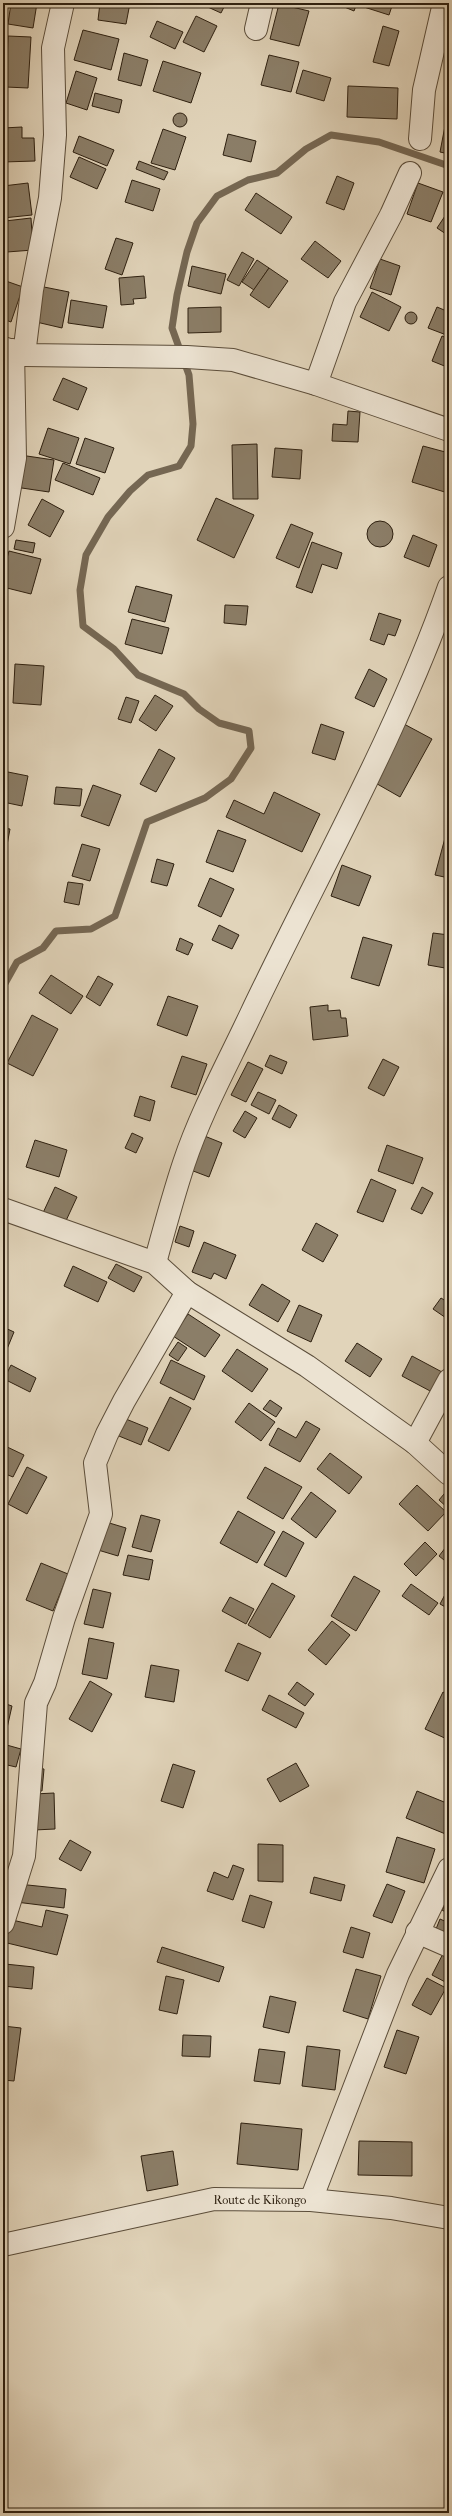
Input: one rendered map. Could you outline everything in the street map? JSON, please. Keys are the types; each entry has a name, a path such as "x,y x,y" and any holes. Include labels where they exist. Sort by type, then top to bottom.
{"street":[{"path":"3,527 15,458 13,351 32,290 50,198 56,136 53,48 63,3"},
{"path":"256,29 262,3"},
{"path":"420,139 424,90 444,3"},
{"path":"316,384 345,302 391,215 410,173"},
{"path":"13,351 233,360 316,384 449,430"},
{"path":"155,1263 184,1162 211,1100 291,932 362,791 434,630 449,587"},
{"path":"3,1209 155,1263 186,1292 307,1366 415,1443 449,1474"},
{"path":"3,1922 24,1856 36,1704 45,1683 64,1618 101,1514 95,1463 107,1434 124,1401 186,1292"},
{"path":"415,1443 449,1380"},
{"path":"311,2200 398,1974 417,1932 449,1869"},
{"path":"417,1932 449,1946"},
{"name":"Route de Kikongo","path":"3,2244 214,2199 311,2200 391,2208 449,2218"}],"building":[{"path":"11,3 37,3 33,28 8,24"},
{"path":"100,3 130,3 126,24 98,20"},
{"path":"199,3 226,3 221,13"},
{"path":"335,3 357,3 354,11"},
{"path":"365,3 393,3 389,15 364,7"},
{"path":"279,4 309,11 299,46 270,39"},
{"path":"196,16 217,26 204,52 183,42"},
{"path":"157,21 183,32 175,49 150,37"},
{"path":"383,26 399,31 389,66 373,62"},
{"path":"83,30 119,39 111,70 74,60"},
{"path":"8,36 31,37 28,88 6,87"},
{"path":"124,53 148,60 141,86 118,80"},
{"path":"269,55 299,62 291,92 261,85"},
{"path":"163,61 201,73 191,103 153,91"},
{"path":"303,70 331,78 324,101 296,93"},
{"path":"76,71 97,78 87,110 66,103"},
{"path":"348,86 398,88 397,119 347,117"},
{"path":"95,93 122,100 119,113 92,106"},
{"path":"449,99 449,121 445,121"},
{"path":"180,113 185,115 187,120 185,125 180,127 175,125 173,120 175,115"},
{"path":"445,126 449,126 449,154 440,152"},
{"path":"22,127 22,138 34,138 35,161 3,162 3,128"},
{"path":"163,129 186,137 175,170 151,163"},
{"path":"228,134 256,141 251,162 223,155"},
{"path":"79,136 114,150 107,166 73,152"},
{"path":"79,157 106,169 97,189 70,177"},
{"path":"139,161 168,172 164,180 136,169"},
{"path":"337,176 354,183 344,210 326,203"},
{"path":"132,180 160,189 153,211 125,202"},
{"path":"28,183 32,215 3,218 3,186"},
{"path":"418,183 443,192 431,222 407,214"},
{"path":"256,193 292,217 281,234 245,210"},
{"path":"449,210 449,236 437,228"},
{"path":"31,218 33,250 7,252 5,221"},
{"path":"116,238 133,243 122,275 105,269"},
{"path":"315,241 341,261 328,278 301,259"},
{"path":"242,252 254,259 239,286 227,280"},
{"path":"380,259 400,266 391,295 370,288"},
{"path":"257,260 269,268 254,290 242,282"},
{"path":"192,266 226,274 221,294 188,286"},
{"path":"269,268 288,281 269,308 250,295"},
{"path":"144,276 146,298 133,299 134,304 121,305 119,278"},
{"path":"3,280 23,287 11,322 3,319"},
{"path":"39,286 69,292 62,328 32,321"},
{"path":"372,292 401,307 389,331 360,317"},
{"path":"71,300 107,306 103,328 68,323"},
{"path":"221,307 221,332 188,333 188,308"},
{"path":"437,307 449,312 449,336 428,328"},
{"path":"409,312 413,312 417,318 413,324 409,324 405,320 405,316"},
{"path":"442,336 449,339 447,367 432,361"},
{"path":"63,378 87,388 78,410 53,400"},
{"path":"348,411 360,412 358,442 332,441 333,424 347,425"},
{"path":"48,428 79,438 70,464 39,454"},
{"path":"85,438 114,448 105,473 76,464"},
{"path":"257,444 258,499 233,499 232,445"},
{"path":"423,446 449,453 448,493 412,482"},
{"path":"275,448 302,450 300,479 272,477"},
{"path":"20,455 54,460 49,492 15,487"},
{"path":"63,463 100,478 93,495 55,480"},
{"path":"216,498 254,515 234,558 197,540"},
{"path":"42,499 64,511 50,537 28,525"},
{"path":"380,521 389,525 393,534 389,543 380,547 371,543 367,534 371,525"},
{"path":"291,524 313,533 299,568 276,558"},
{"path":"413,535 437,545 429,567 404,557"},
{"path":"16,540 35,543 33,553 14,549"},
{"path":"312,542 342,553 337,569 322,564 312,593 296,587"},
{"path":"9,551 41,559 31,594 3,587 3,573"},
{"path":"136,586 172,595 165,622 128,612"},
{"path":"225,605 248,606 246,625 224,623"},
{"path":"379,613 401,620 395,636 388,634 384,645 370,640"},
{"path":"132,619 169,628 162,654 125,644"},
{"path":"15,664 44,666 41,705 13,703"},
{"path":"369,669 387,679 374,707 355,698"},
{"path":"155,695 173,706 156,731 139,720"},
{"path":"126,697 139,701 131,723 118,719"},
{"path":"321,724 344,732 335,760 312,753"},
{"path":"404,724 432,739 400,797 372,781"},
{"path":"159,749 175,758 156,792 140,784"},
{"path":"3,771 28,776 22,806 3,802"},
{"path":"93,785 121,795 109,826 81,816"},
{"path":"56,787 82,789 80,806 54,804"},
{"path":"274,792 320,814 302,852 226,817 234,800 264,814"},
{"path":"3,828 10,829 7,845 3,845"},
{"path":"218,830 246,840 233,872 206,862"},
{"path":"445,838 449,839 449,878 435,875"},
{"path":"82,844 100,849 90,881 72,876"},
{"path":"157,859 174,864 167,886 151,882"},
{"path":"342,865 371,876 359,906 331,896"},
{"path":"210,878 234,889 221,917 198,906"},
{"path":"68,882 83,884 79,905 64,902"},
{"path":"219,925 239,935 232,949 212,940"},
{"path":"433,933 449,935 445,968 428,965"},
{"path":"363,937 392,945 379,986 351,978"},
{"path":"180,938 193,944 188,955 176,950"},
{"path":"51,975 83,996 71,1014 39,993"},
{"path":"98,976 113,984 100,1006 86,997"},
{"path":"168,996 198,1006 187,1036 157,1025"},
{"path":"328,1005 328,1011 340,1010 341,1018 346,1018 348,1036 313,1040 310,1007"},
{"path":"32,1015 58,1029 33,1076 7,1063"},
{"path":"270,1055 287,1062 282,1074 265,1066"},
{"path":"182,1056 207,1064 196,1095 171,1087"},
{"path":"383,1059 399,1067 384,1096 368,1088"},
{"path":"248,1062 263,1069 246,1102 231,1095"},
{"path":"258,1092 276,1100 269,1114 251,1105"},
{"path":"140,1096 155,1101 150,1121 134,1116"},
{"path":"279,1105 297,1115 290,1128 272,1119"},
{"path":"245,1111 257,1118 245,1138 233,1131"},
{"path":"132,1133 143,1138 136,1153 125,1148"},
{"path":"202,1135 222,1143 209,1177 188,1169"},
{"path":"35,1140 67,1150 59,1177 26,1167"},
{"path":"387,1145 423,1158 413,1184 378,1171"},
{"path":"371,1179 396,1190 383,1222 357,1212"},
{"path":"55,1187 77,1197 64,1225 42,1215"},
{"path":"422,1187 433,1193 422,1214 411,1209"},
{"path":"316,1223 338,1235 323,1262 302,1250"},
{"path":"180,1226 194,1231 189,1247 175,1242"},
{"path":"204,1242 236,1255 226,1279 214,1273 211,1279 192,1272"},
{"path":"116,1264 142,1277 134,1292 108,1278"},
{"path":"73,1266 107,1282 98,1302 64,1286"},
{"path":"262,1284 290,1301 278,1322 249,1305"},
{"path":"441,1298 449,1303 449,1320 433,1309"},
{"path":"299,1305 322,1315 311,1342 287,1331"},
{"path":"188,1314 220,1335 205,1357 173,1336"},
{"path":"3,1327 14,1332 7,1349 3,1347"},
{"path":"178,1342 187,1348 178,1361 169,1355"},
{"path":"357,1343 382,1359 370,1377 345,1361"},
{"path":"237,1349 268,1369 252,1392 222,1371"},
{"path":"412,1356 442,1372 432,1392 402,1376"},
{"path":"171,1360 205,1376 194,1400 160,1383"},
{"path":"11,1365 36,1378 30,1392 4,1379"},
{"path":"170,1397 191,1408 169,1451 148,1441"},
{"path":"270,1400 282,1408 276,1417 263,1409"},
{"path":"249,1403 275,1422 261,1441 235,1422"},
{"path":"121,1417 148,1428 141,1445 114,1434"},
{"path":"306,1421 320,1429 300,1462 269,1445 278,1428 296,1438"},
{"path":"3,1445 24,1455 13,1477 3,1473"},
{"path":"330,1453 362,1477 349,1494 317,1469"},
{"path":"27,1467 47,1477 27,1514 8,1504"},
{"path":"265,1467 302,1487 283,1519 247,1498"},
{"path":"417,1485 446,1512 428,1531 399,1504"},
{"path":"449,1488 449,1509 439,1500"},
{"path":"311,1492 336,1511 316,1538 291,1519"},
{"path":"238,1511 275,1532 257,1563 220,1543"},
{"path":"141,1515 160,1520 151,1552 132,1547"},
{"path":"106,1522 126,1528 118,1556 98,1550"},
{"path":"283,1531 304,1543 286,1577 264,1565"},
{"path":"425,1542 437,1554 416,1576 404,1564"},
{"path":"449,1543 449,1564 439,1556"},
{"path":"128,1555 153,1560 149,1580 123,1575"},
{"path":"41,1563 68,1574 53,1611 26,1600"},
{"path":"354,1576 380,1591 356,1631 331,1616"},
{"path":"272,1583 295,1596 270,1638 248,1625"},
{"path":"411,1584 438,1603 429,1615 402,1596"},
{"path":"449,1587 449,1609 440,1604"},
{"path":"93,1589 111,1593 103,1628 84,1624"},
{"path":"230,1597 254,1609 246,1624 222,1611"},
{"path":"332,1621 350,1635 326,1665 308,1650"},
{"path":"89,1638 114,1643 107,1679 82,1674"},
{"path":"238,1643 261,1653 248,1681 225,1671"},
{"path":"151,1665 179,1670 174,1702 145,1697"},
{"path":"90,1681 112,1694 92,1732 69,1719"},
{"path":"297,1682 314,1694 305,1706 288,1694"},
{"path":"443,1692 449,1695 449,1740 425,1729"},
{"path":"269,1695 304,1713 296,1728 262,1710"},
{"path":"3,1703 12,1706 5,1737 3,1737"},
{"path":"3,1744 21,1749 16,1767 3,1764"},
{"path":"296,1763 309,1786 280,1802 267,1779"},
{"path":"173,1764 195,1771 183,1808 161,1801"},
{"path":"37,1768 44,1769 42,1791 35,1790"},
{"path":"417,1791 449,1804 448,1835 406,1818"},
{"path":"54,1793 55,1829 34,1830 34,1794"},
{"path":"397,1837 435,1849 424,1883 386,1872"},
{"path":"70,1840 91,1852 81,1871 59,1859"},
{"path":"258,1844 283,1845 283,1882 258,1881"},
{"path":"233,1865 244,1869 233,1900 207,1891 214,1872 228,1878"},
{"path":"314,1877 345,1885 341,1901 310,1893"},
{"path":"18,1884 66,1889 64,1908 16,1902"},
{"path":"387,1884 405,1891 392,1923 373,1916"},
{"path":"250,1895 272,1902 264,1928 242,1921"},
{"path":"449,1899 449,1914 442,1910"},
{"path":"46,1910 68,1915 57,1955 3,1942 8,1919 42,1927"},
{"path":"440,1919 449,1923 449,1940 434,1934"},
{"path":"351,1927 370,1933 363,1958 343,1952"},
{"path":"162,1947 224,1967 219,1982 157,1962"},
{"path":"446,1948 449,1949 449,1984 432,1975"},
{"path":"5,1964 34,1967 32,1989 3,1986"},
{"path":"356,1969 381,1976 368,2019 343,2011"},
{"path":"166,1976 184,1980 177,2014 159,2010"},
{"path":"427,1978 446,1988 431,2015 412,2005"},
{"path":"270,1996 296,2002 289,2033 263,2027"},
{"path":"3,2026 21,2028 14,2081 3,2080"},
{"path":"397,2030 419,2037 406,2074 384,2067"},
{"path":"183,2035 211,2036 210,2057 182,2056"},
{"path":"307,2046 340,2050 335,2090 302,2086"},
{"path":"259,2049 285,2052 280,2084 254,2081"},
{"path":"241,2123 302,2129 298,2170 237,2164"},
{"path":"359,2141 412,2142 412,2176 358,2175"},
{"path":"173,2151 178,2185 147,2191 141,2156"}],"waterway":[{"path":"3,987 17,962 43,948 56,931 91,929 115,916 147,822 205,798 231,779 251,748 249,731 219,723 199,709 184,694 138,675 114,649 83,626 80,590 86,555 108,517 130,491 148,475 179,466 191,446 193,424 189,375 172,328 177,295 187,252 197,223 217,196 248,180 277,173 306,149 331,135 379,142 449,166"}]}
